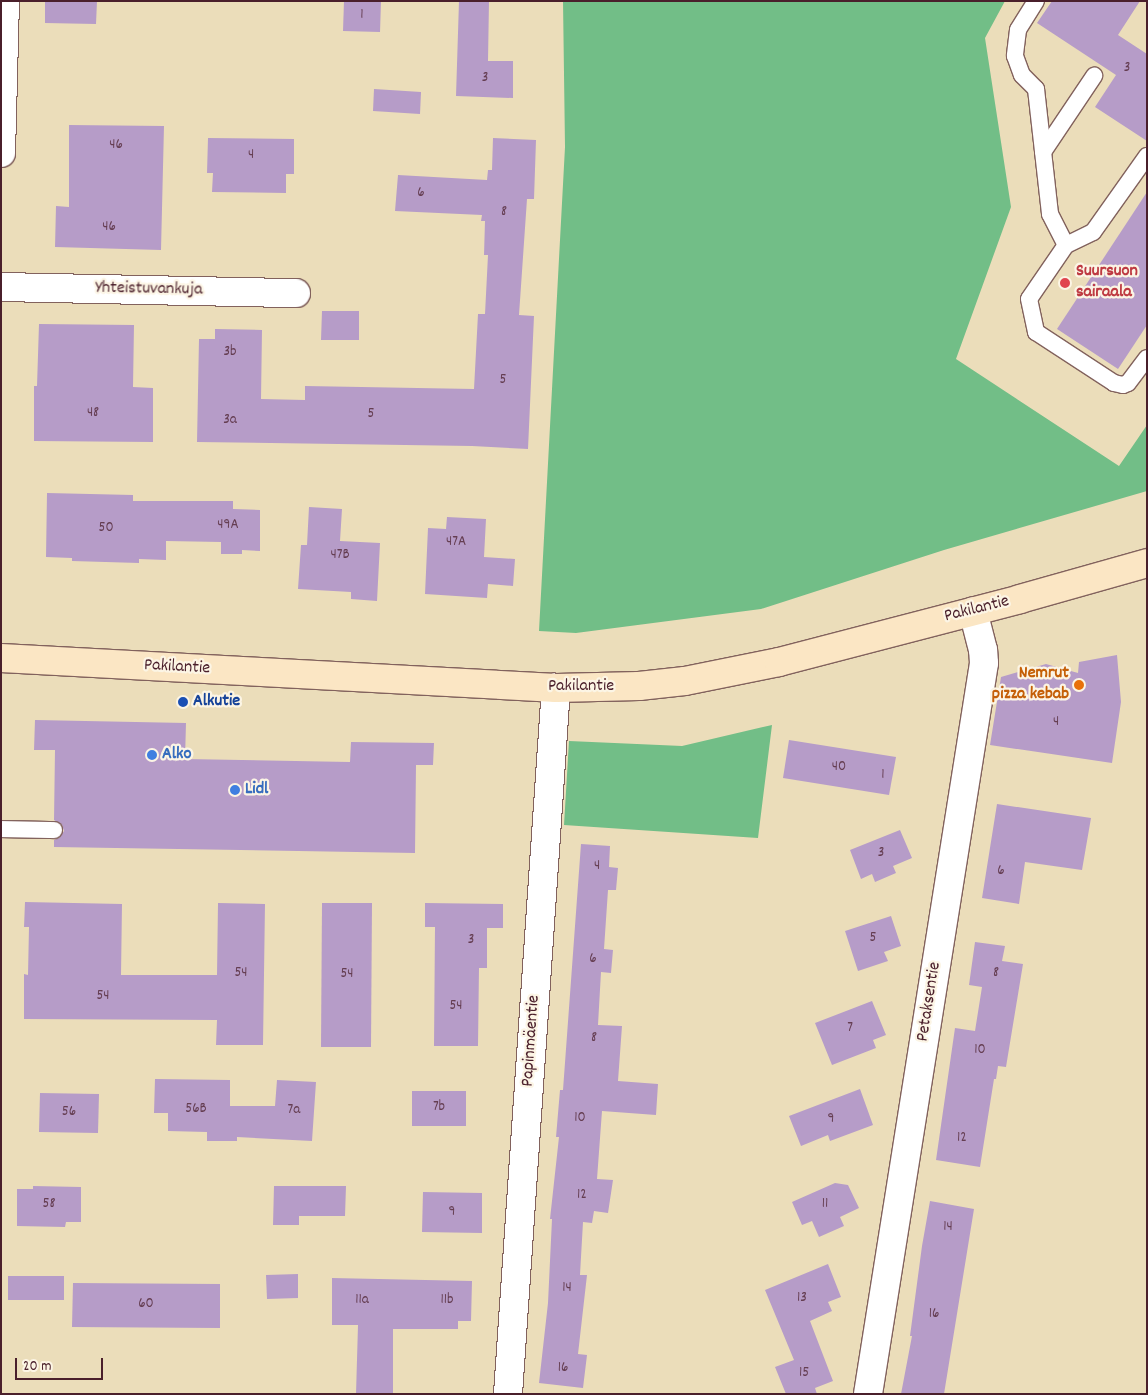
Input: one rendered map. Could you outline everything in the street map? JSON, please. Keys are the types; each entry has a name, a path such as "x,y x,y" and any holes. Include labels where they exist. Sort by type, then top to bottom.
{"main road":[{"name":"Pakilantie","path":"1,658 556,688 639,686 684,681 779,662 1147,563"}],"street":[{"path":"1,153 5,1"},
{"name":"Yhteistuvankuja","path":"1,287 296,294"},
{"name":"Petaksentie","path":"868,1394 984,663 973,611"},
{"name":"Papinmäentie","path":"508,1394 556,688"}],"lane":[{"path":"1036,1 1018,30 1016,56 1022,75 1036,89 1050,214 1066,245"},
{"path":"1043,152 1094,76"},
{"path":"1147,156 1094,232 1066,245 1029,299 1036,332 1114,383 1123,385 1128,383 1147,358"},
{"path":"1,829 54,830"}],"green space":[{"path":"563,1 1005,1 985,38 1011,207 956,359 1119,466 1147,425 1147,491 944,550 761,609 576,633 539,631 565,147"},
{"path":"772,725 758,838 564,825 569,741 682,746"}],"building":[{"path":"45,1 97,1 96,24 45,23"},
{"path":"344,1 381,1 380,32 343,31"},
{"path":"459,1 489,1 488,61 513,61 513,98 456,96"},
{"path":"1052,1 1140,1 1118,35 1147,54 1147,141 1095,107 1116,75 1037,23"},
{"path":"374,89 421,92 420,114 373,111"},
{"path":"69,125 164,126 161,250 55,247 56,206 69,207"},
{"path":"208,138 294,139 294,174 286,174 286,193 212,192 213,173 207,173"},
{"path":"493,138 536,140 534,199 527,199 519,315 534,316 528,449 472,446 197,442 199,339 215,339 215,329 262,330 261,399 305,400 305,386 474,389 478,314 485,314 488,255 484,255 485,221 481,221 482,215 395,211 398,175 487,180 488,170 492,170"},
{"path":"1147,192 1147,325 1118,369 1057,329"},
{"path":"322,311 359,311 359,340 321,340"},
{"path":"39,324 134,325 133,387 153,388 153,442 34,441 34,386 37,386"},
{"path":"47,493 133,495 133,501 233,501 233,509 260,510 260,551 242,550 242,554 221,554 221,542 166,541 166,560 139,559 139,563 72,561 72,558 46,557"},
{"path":"309,507 342,509 340,541 380,543 377,601 351,599 351,592 298,589 301,545 307,545"},
{"path":"447,517 486,519 484,557 515,559 513,586 488,584 487,598 425,594 428,528 446,529"},
{"path":"1117,655 1121,702 1112,763 990,745 1001,677 1046,664 1078,673 1079,662"},
{"name":"Lidl","path":"35,720 186,723 185,759 350,762 351,742 434,743 433,765 416,765 415,853 54,847 54,840 59,838 64,831 62,825 54,820 55,750 34,750"},
{"path":"789,740 896,757 889,795 783,778"},
{"path":"997,804 1091,818 1082,870 1025,862 1019,904 982,898"},
{"path":"900,830 912,858 893,866 896,873 875,882 872,874 861,879 850,850"},
{"path":"581,844 610,846 609,867 618,868 616,890 608,890 604,949 613,950 611,973 601,972 598,1025 622,1026 618,1081 658,1084 656,1115 602,1111 597,1179 613,1180 608,1213 594,1211 592,1223 583,1222 580,1275 587,1275 578,1354 587,1355 583,1388 539,1383 548,1303 552,1219 550,1219 559,1137 556,1137 560,1090 563,1090"},
{"path":"25,902 122,904 121,975 217,975 218,903 265,904 263,1045 216,1045 217,1020 24,1019 24,974 28,975 29,927 24,927"},
{"path":"322,903 372,903 371,1047 321,1047"},
{"path":"425,903 503,904 503,928 487,928 487,968 479,968 478,1046 434,1046 435,927 425,927"},
{"path":"891,916 901,946 884,952 888,961 858,971 845,931"},
{"path":"975,942 1005,946 1002,961 1023,964 1006,1067 998,1066 996,1079 994,1079 980,1167 936,1160 955,1028 975,1031 982,987 969,985"},
{"path":"872,1001 886,1035 873,1040 876,1048 832,1065 815,1023"},
{"path":"155,1079 230,1080 230,1106 275,1106 277,1080 316,1082 312,1141 237,1137 237,1141 207,1141 207,1132 168,1131 168,1113 154,1113"},
{"path":"860,1089 873,1125 830,1141 828,1135 801,1146 789,1116"},
{"path":"412,1091 466,1091 466,1126 412,1126"},
{"path":"40,1093 99,1094 98,1133 39,1132"},
{"path":"835,1183 848,1185 859,1208 840,1217 844,1226 819,1237 812,1221 802,1225 792,1202"},
{"path":"33,1186 81,1187 81,1222 66,1222 65,1227 17,1226 17,1189 33,1189"},
{"path":"274,1186 346,1186 345,1216 299,1216 299,1225 273,1225"},
{"path":"423,1192 482,1193 482,1233 422,1232"},
{"path":"930,1201 974,1209 944,1394 901,1394 912,1336 910,1336"},
{"path":"828,1264 841,1297 828,1302 832,1311 810,1321 833,1381 815,1388 817,1394 786,1394 775,1367 794,1360 765,1290"},
{"path":"298,1274 298,1298 267,1299 266,1275"},
{"path":"8,1276 64,1276 64,1300 8,1300"},
{"path":"332,1278 472,1281 471,1321 458,1321 458,1329 393,1329 393,1394 356,1394 358,1325 332,1325"},
{"path":"73,1283 220,1284 220,1328 72,1327"}],"place":[{"name":"Suursuon sairaala","path":"1065,283"},
{"name":"Nemrut pizza kebab","path":"1079,685"},
{"name":"Alkutie","path":"183,702"},
{"name":"Alko","path":"152,755"},
{"name":"Lidl","path":"235,790"}]}
